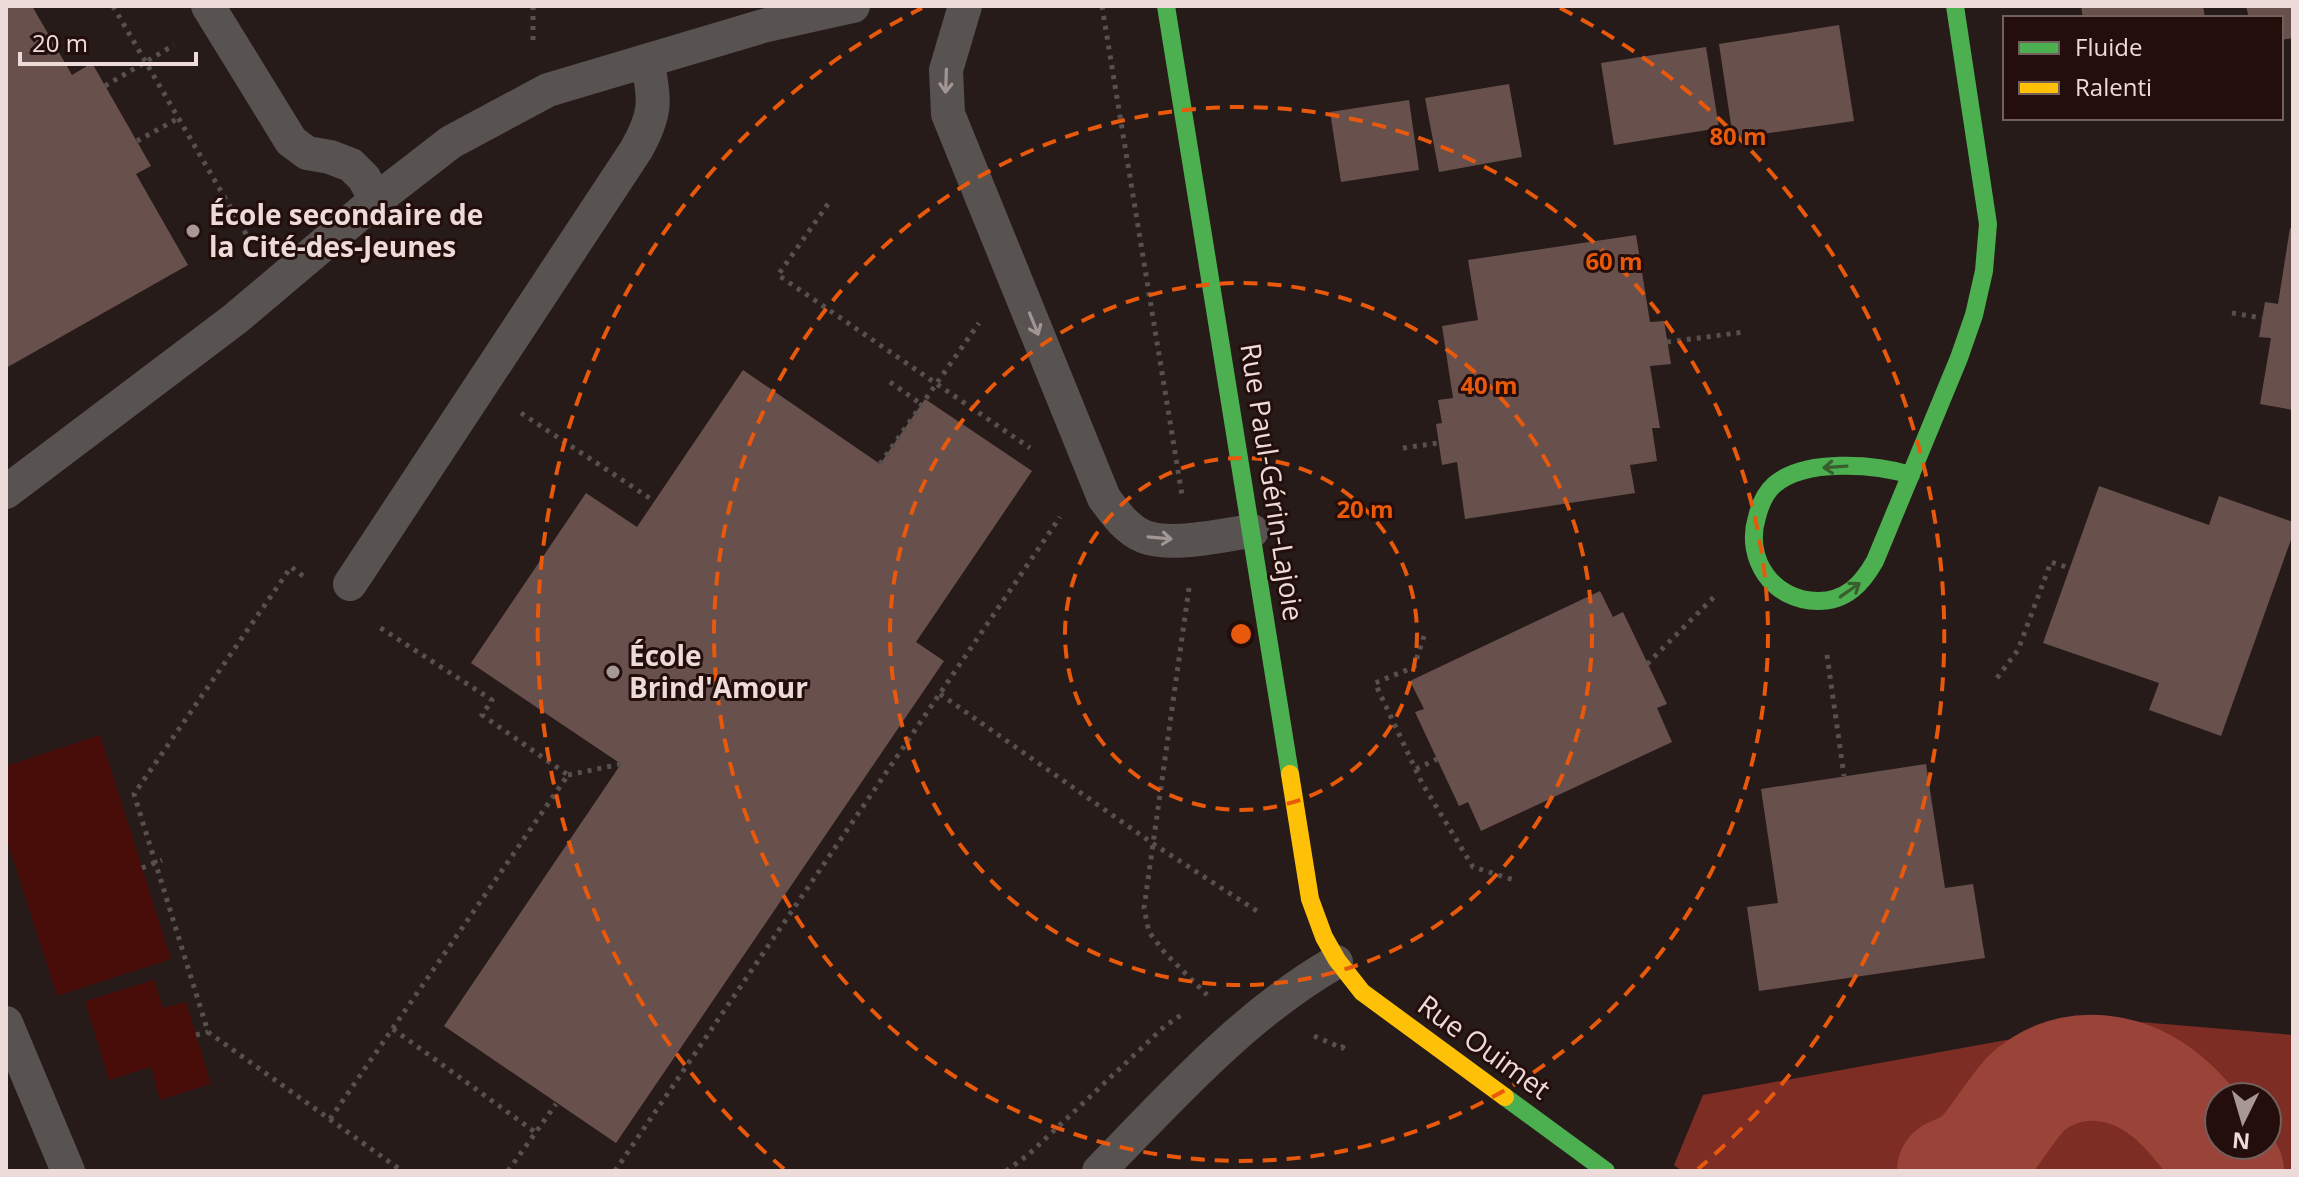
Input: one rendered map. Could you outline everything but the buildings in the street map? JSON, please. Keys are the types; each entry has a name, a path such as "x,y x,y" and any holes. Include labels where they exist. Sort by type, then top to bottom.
{"street":[{"name":"Rue Paul-Gérin-Lajoie","path":"1166,6 1310,899 1326,947 1336,962"},
{"path":"1911,475 1866,465 1795,471 1780,480 1761,504 1753,533 1753,548 1765,576 1776,587 1803,600 1833,600 1858,586 1875,561 1911,475 1980,303 1989,250 1985,194 1955,6"},
{"name":"Rue Ouimet","path":"1336,962 1376,1003 1606,1171"}],"lane":[{"path":"208,6 291,141 307,153 351,165 364,178 376,200"},
{"path":"6,492 235,319 376,200 451,142 502,112 548,90 763,26 853,6"},
{"path":"965,6 946,70 948,114 1104,498 1128,526 1145,537 1187,540 1252,531"},
{"path":"344,592 647,132 654,111 654,91 647,61"},
{"path":"1099,1171 1240,1031 1302,982 1336,962"},
{"path":"6,1023 68,1171"}],"path":[{"path":"113,6 246,234 249,257"},
{"path":"533,6 533,48"},
{"path":"1102,6 1182,499"},
{"path":"105,86 146,61"},
{"path":"137,141 179,118"},
{"path":"828,204 778,275 1038,453"},
{"path":"2232,313 2262,318"},
{"path":"1667,342 1745,332"},
{"path":"890,382 921,404"},
{"path":"880,464 936,384"},
{"path":"545,428 654,501"},
{"path":"1403,448 1438,443"},
{"path":"615,1171 1066,508"},
{"path":"1997,678 2018,650 2051,562 2069,568"},
{"path":"402,1171 208,1032 134,794 291,567 344,592 492,700 482,715 568,775"},
{"path":"1190,578 1144,908 1149,932 1205,994"},
{"path":"1647,664 1726,586"},
{"path":"1424,636 1414,667 1375,683 1416,769 1473,867 1514,880"},
{"path":"1825,642 1844,776"},
{"path":"940,694 1152,843 1264,916"},
{"path":"1416,769 1437,759"},
{"path":"330,1119 568,775 621,764"},
{"path":"142,868 162,860"},
{"path":"1006,1171 1028,1155 1165,1026 1181,1015"},
{"path":"393,1029 535,1132"},
{"path":"196,1035 208,1032"},
{"path":"508,1171 556,1104"}],"shaded area":[{"path":"100,735 171,959 57,996 6,837 6,766"},
{"path":"154,980 163,1008 186,1002 211,1084 160,1100 151,1067 109,1080 85,1001"},
{"path":"2117,1020 2293,1035 2293,1171 1682,1171 1674,1165 1703,1095"}],"waterway":[{"path":"1950,1171 1979,1154 2016,1105 2039,1083 2072,1070 2091,1068 2122,1072 2160,1091 2190,1119 2231,1171"}],"traffic: fast":[{"path":"1166,6 1290,774"},
{"path":"1911,475 1896,471 1879,468 1841,466 1803,470 1787,476 1768,492 1757,517 1755,548 1766,575 1788,594 1818,601 1845,594 1865,577 1875,561 1959,358 1974,315 1984,271 1988,224 1955,6"},
{"path":"1505,1097 1606,1171"}],"traffic: slow":[{"path":"1290,774 1310,899 1324,937 1337,960 1362,992 1505,1097"}],"place":[{"name":"École secondaire de la Cité-des-Jeunes","path":"193,231"},
{"name":"École Brind'Amour","path":"613,672"}]}
